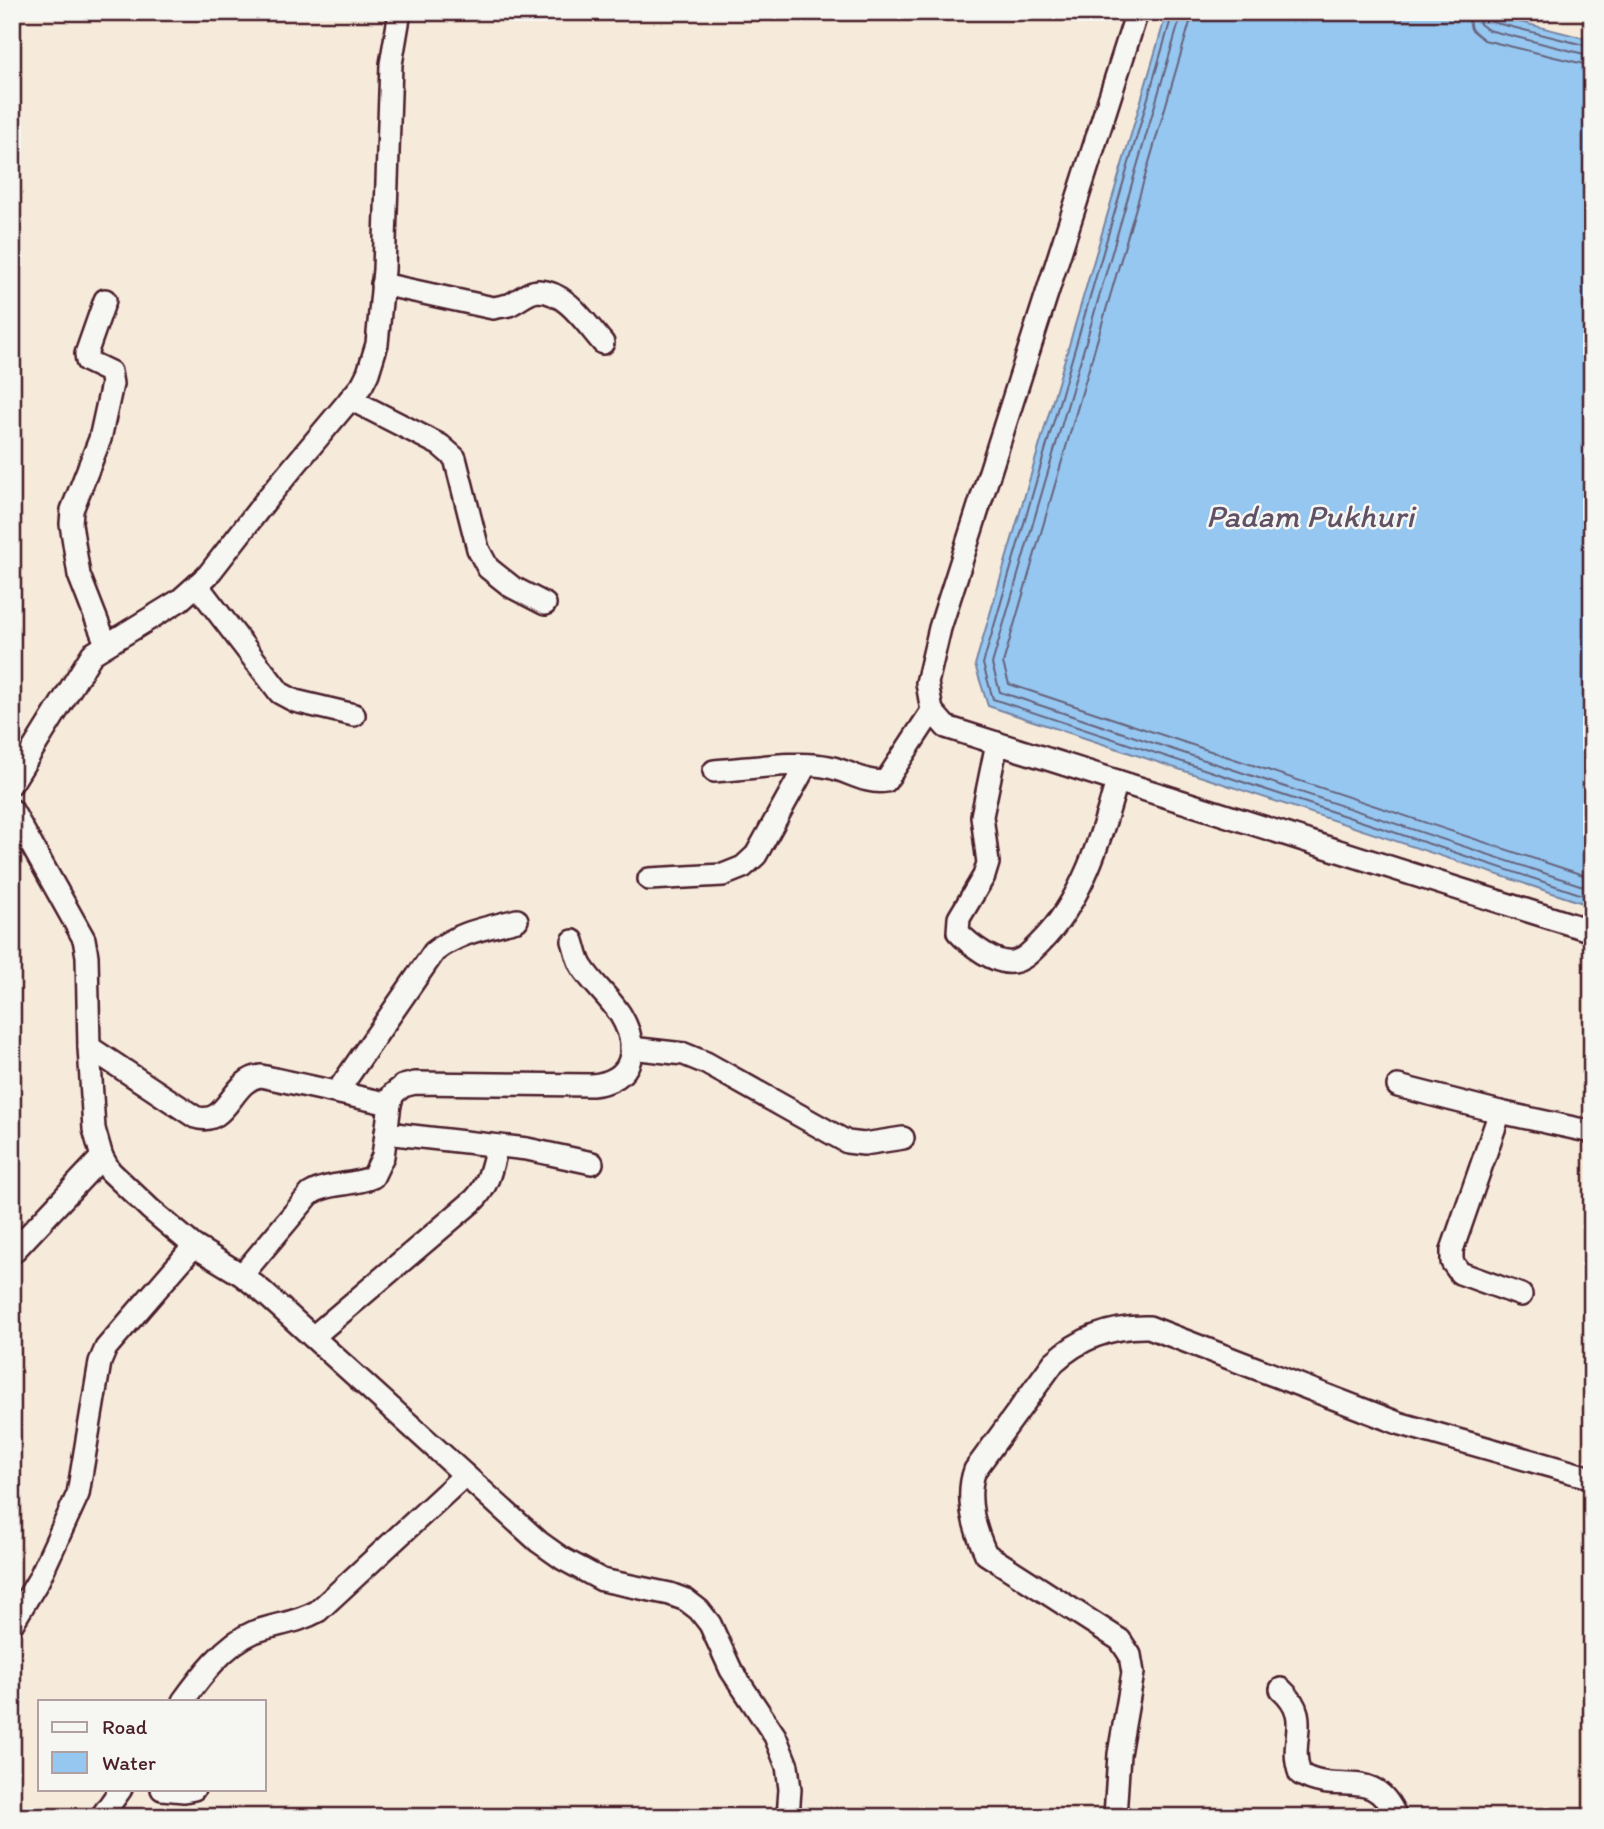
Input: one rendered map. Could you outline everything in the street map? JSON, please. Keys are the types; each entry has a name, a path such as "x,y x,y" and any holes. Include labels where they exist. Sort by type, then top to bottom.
{"street":[{"path":"12,783 87,662 106,644 180,600 197,585 362,384 375,355 383,284 391,64 400,12"},
{"path":"1137,12 940,628 928,683 932,711 946,727 1592,931"},
{"path":"383,284 493,308 511,304 538,291 554,295 568,303 603,342"},
{"path":"105,300 86,354 87,361 92,365 110,372 112,384 100,439 72,510 71,524 79,575 106,644"},
{"path":"350,399 440,444 455,458 478,549 488,568 512,587 545,604"},
{"path":"197,585 280,693 295,701 354,715"},
{"path":"715,771 829,766 874,783 886,781 932,711"},
{"path":"997,743 982,816 988,863 984,876 959,918 958,932 965,940 995,959 1010,963 1024,959 1056,928 1086,873 1117,781"},
{"path":"649,879 723,875 743,867 756,855 806,765"},
{"path":"12,810 85,939 93,1129 102,1157 110,1171 194,1246 242,1275 313,1336 539,1542 563,1559 602,1580 670,1594 686,1600 699,1610 710,1624 731,1670 775,1736 787,1766 789,1817"},
{"path":"337,1092 434,952 449,940 464,934 517,920"},
{"path":"242,1275 310,1194 319,1188 373,1177 383,1156 393,1094 403,1086 415,1083 607,1084 626,1071 631,1059 631,1048 620,1014 582,967 573,942"},
{"path":"89,1046 203,1120 220,1114 243,1082 251,1077 261,1076 390,1104"},
{"path":"631,1048 684,1054 706,1063 848,1142 864,1144 903,1138"},
{"path":"1398,1086 1592,1132"},
{"path":"1500,1112 1452,1250 1452,1262 1460,1273 1521,1295"},
{"path":"386,1133 527,1149 593,1163"},
{"path":"313,1336 483,1191 497,1146"},
{"path":"12,1253 102,1157"},
{"path":"12,1624 39,1579 78,1494 100,1362 106,1348 194,1246"},
{"path":"1115,1817 1119,1754 1133,1673 1130,1655 1120,1640 986,1554 970,1497 975,1470 1054,1362 1068,1350 1108,1330 1132,1326 1149,1327 1398,1423 1592,1478"},
{"path":"184,1700 200,1676 241,1638 257,1631 302,1620 318,1611 466,1475"},
{"path":"1281,1689 1293,1699 1299,1712 1295,1762 1300,1774 1313,1782 1358,1785 1378,1790 1388,1799 1396,1817"},
{"path":"101,1817 120,1790"}],"water":[{"name":"Padam Pukhuri","path":"1167,12 1480,12 1592,40 1592,906 988,706 975,665"}]}
